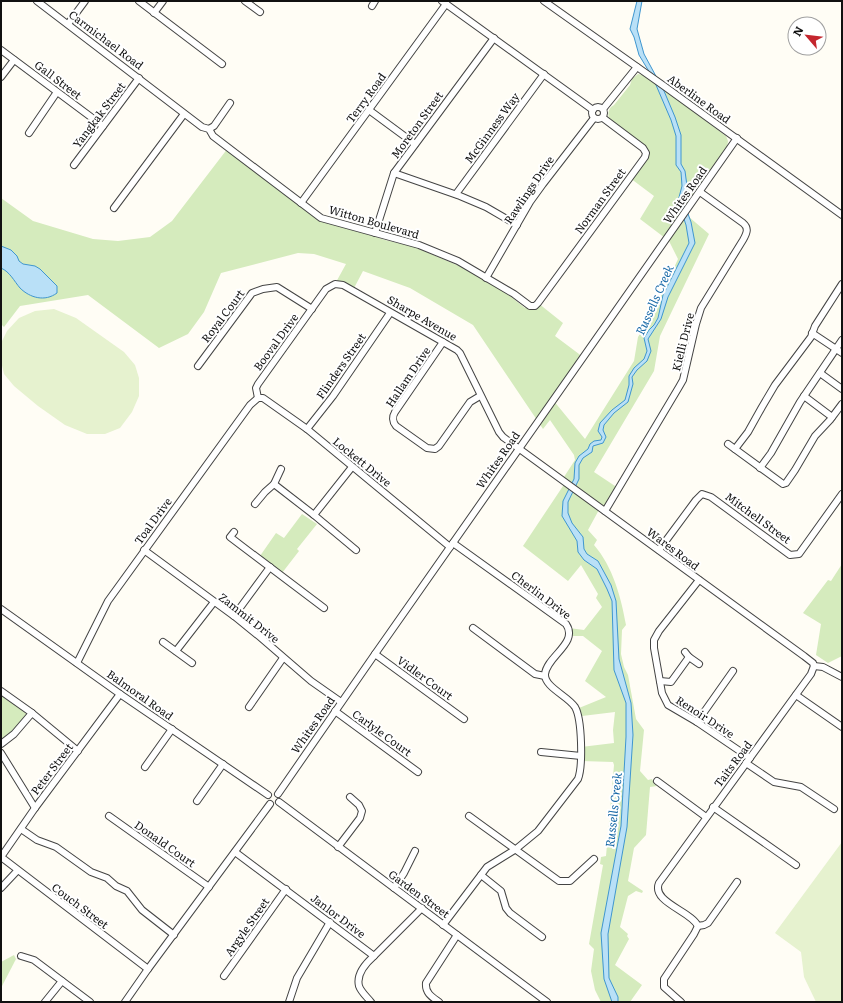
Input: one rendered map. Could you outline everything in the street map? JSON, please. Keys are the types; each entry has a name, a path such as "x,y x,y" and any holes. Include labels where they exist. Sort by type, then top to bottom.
{"street":[{"name":"Carmichael Road","path":"37,1 162,96"},
{"path":"68,24 85,1"},
{"path":"139,1 222,64"},
{"path":"154,13 163,1"},
{"path":"245,1 260,12"},
{"name":"Aberline Road","path":"544,1 637,66 842,215"},
{"path":"444,2 593,110"},
{"name":"Terry Road","path":"301,203 369,110 444,2"},
{"name":"Moreton Street","path":"375,233 394,173 494,38"},
{"name":"Gall Street","path":"1,50 103,126"},
{"path":"1,77 14,60"},
{"path":"603,109 637,66"},
{"name":"McGinness Way","path":"456,194 544,74"},
{"name":"Yangkak Street","path":"74,164 139,78"},
{"path":"29,133 58,92"},
{"name":"Witton Boulevard","path":"162,96 202,127 209,129 213,136 321,218 419,245 458,261 514,294 528,306 535,306"},
{"path":"209,129 214,126 230,104"},
{"path":"593,110 598,107 603,109"},
{"path":"593,110 592,115 594,118 599,120 603,118 605,112 603,109"},
{"path":"369,110 415,144"},
{"path":"114,208 184,114"},
{"name":"Rawlings Drive","path":"486,278 516,225 543,184 594,118"},
{"name":"Norman Street","path":"535,306 646,155 643,148 603,118"},
{"name":"Whites Road","path":"278,794 737,138"},
{"path":"394,173 456,194 486,207 516,225"},
{"name":"Kielli Drive","path":"605,511 680,388 696,324 702,308 746,234 746,225 700,192"},
{"name":"Sharpe Avenue","path":"319,299 330,286 339,284 354,291 390,313 397,315 460,353 499,432 518,449"},
{"path":"735,449 751,428 775,385 809,340 824,310 842,284"},
{"name":"Royal Court","path":"198,366 252,293 263,289 277,287 312,309"},
{"name":"Booval Drive","path":"258,398 256,388 258,384 319,299"},
{"name":"Flinders Street","path":"307,430 333,396 390,313"},
{"path":"812,333 842,353"},
{"path":"760,468 771,453 804,396 842,340"},
{"name":"Hallam Drive","path":"443,342 395,412 393,416 393,423 422,445 427,448 435,449 439,446 470,402 480,396"},
{"path":"820,373 842,389"},
{"path":"804,396 832,417"},
{"name":"Lockett Drive","path":"258,398 263,398 307,430 451,545"},
{"name":"Toal Drive","path":"77,663 104,607 250,405 258,398"},
{"path":"728,444 781,483 786,482 795,470 815,436 842,404"},
{"name":"Wares Road","path":"518,449 804,656 813,663 814,666"},
{"path":"314,515 352,467"},
{"path":"255,504 274,484 281,469"},
{"path":"274,484 356,550"},
{"name":"Mitchell Street","path":"659,550 702,494 712,497 790,555 799,554 842,494"},
{"path":"234,532 228,540 270,567 324,608"},
{"name":"Cherlin Drive","path":"451,545 566,624 569,628 570,632 568,640 548,666 545,676"},
{"name":"Zammit Drive","path":"144,550 234,616 311,681 341,702"},
{"path":"234,616 270,567"},
{"name":"Renoir Drive","path":"699,580 659,631 654,640 654,648 664,699 668,705 697,722 748,760 774,782 801,787 834,809"},
{"path":"176,651 214,602"},
{"name":"Balmoral Road","path":"1,609 120,694 268,794"},
{"path":"444,925 487,867 516,849 538,831 574,786 580,772 581,756 579,719 577,711 570,701 549,684 545,676 535,674 473,628"},
{"path":"163,642 192,662"},
{"path":"685,652 699,664"},
{"name":"Vidler Court","path":"375,654 464,719"},
{"path":"660,681 671,682 689,657"},
{"path":"249,707 283,658"},
{"path":"814,666 823,667 842,677"},
{"name":"Taits Road","path":"698,926 693,919 664,899 659,894 657,887 713,807 811,674 814,666"},
{"path":"697,722 733,671"},
{"path":"1,691 78,751"},
{"name":"Peter Street","path":"1,857 35,808 120,694"},
{"path":"796,695 842,727"},
{"name":"Carlyle Court","path":"335,711 418,772"},
{"path":"1,744 14,734 32,714"},
{"path":"145,767 172,729"},
{"path":"1,752 35,808"},
{"path":"541,752 581,756"},
{"path":"197,801 223,764"},
{"path":"657,780 706,817"},
{"path":"274,792 278,794 280,798 279,802 275,805 270,804 267,800 268,794 274,792"},
{"path":"338,847 360,818 362,810 350,797"},
{"name":"Garden Street","path":"279,802 548,1002"},
{"path":"129,1001 148,969 270,804"},
{"path":"713,807 796,865"},
{"name":"Donald Court","path":"109,816 209,887"},
{"path":"469,816 559,881 570,881 594,859"},
{"path":"21,829 37,840 56,847 91,872 107,878 116,886 127,891 142,910 174,935"},
{"path":"394,888 404,873 415,851"},
{"name":"Janlor Drive","path":"235,852 374,956"},
{"name":"Couch Street","path":"1,857 17,871 148,969"},
{"path":"1,888 17,871"},
{"path":"481,875 501,891 506,908 510,913 542,937"},
{"path":"680,1002 664,987 664,980 698,926 708,923 737,882"},
{"name":"Argyle Street","path":"224,976 286,889"},
{"path":"371,1002 359,986 359,978 367,962 422,908"},
{"path":"289,1002 297,978 330,922"},
{"path":"439,1002 426,990 426,983 457,935"},
{"path":"21,956 34,960 90,1002"},
{"path":"45,1002 62,981"}],"green space":[{"path":"638,74 643,75 656,83 726,136 728,141 727,148 682,211 709,234 660,336 654,371 594,472 618,488 604,510 600,508 588,530 597,540 594,545 601,554 611,573 622,604 626,625 622,630 621,654 624,667 628,675 636,719 644,730 640,771 648,780 652,779 654,784 657,786 650,787 646,835 634,848 628,881 643,891 642,893 636,891 628,896 620,927 628,934 627,936 629,939 615,965 642,985 630,1002 601,1002 595,990 591,971 594,949 589,944 603,865 600,864 601,857 606,856 614,765 613,762 581,761 581,747 614,743 613,730 615,712 582,716 579,708 606,697 585,681 602,651 583,636 569,636 569,628 584,630 602,607 596,598 598,594 581,565 568,581 523,546 565,483 562,480 575,460 574,455 550,420 543,429 473,325 410,288 363,271 353,290 335,284 346,264 314,254 298,253 221,273 204,312 188,334 159,348 88,295 20,306 4,327 1,324 1,198 33,221 93,239 118,241 150,237 172,221 228,148 323,219 385,240 415,247 459,266 505,292 525,308 538,303 563,323 555,336 583,357 553,400 585,439 634,361 638,337 654,311 678,259 669,241 640,219 654,196 630,178 646,153 609,119 608,113 610,108 630,85 632,79"},
{"path":"54,309 76,318 124,352 135,365 139,378 139,396 132,412 120,428 105,434 87,434 65,425 38,406 14,386 4,374 1,361 1,343 7,331 19,318 35,311"},
{"path":"302,514 317,524 297,549 299,551 282,573 260,556 276,533 284,538"},
{"path":"842,564 842,656 828,663 816,655 821,624 803,613 828,580 831,581"},
{"path":"1,691 32,713 1,744"},
{"path":"842,842 842,1002 816,1002 804,977 801,952 775,933"},
{"path":"14,955 16,959 1,988 1,962"}],"water":[{"path":"637,1 642,1 637,29 644,54 664,91 681,135 681,164 685,171 687,186 683,200 691,222 695,243 668,297 661,319 648,339 651,351 647,361 632,377 633,384 628,402 614,413 604,425 603,430 606,437 603,443 593,446 592,452 583,458 579,465 579,479 568,502 568,513 572,523 583,537 584,549 587,554 598,561 611,585 616,601 619,659 631,703 633,735 627,827 608,934 609,978 618,997 618,1002 612,1002 604,979 601,933 621,826 626,737 626,703 614,670 612,601 597,569 584,560 578,552 577,541 562,516 563,501 574,479 575,463 579,456 588,449 590,444 594,441 601,440 602,437 598,431 600,423 612,410 625,400 629,385 629,376 634,368 644,359 647,351 644,338 658,318 663,295 689,243 686,225 678,201 682,186 681,172 676,165 676,136 671,120 653,78 639,55 630,29"},
{"path":"1,246 11,250 23,264 35,266 40,269 57,286 57,293 52,296 38,298 28,294 20,288 9,274 1,268"}],"water label":[{"name":"Russells Creek","path":"655,300"},
{"name":"Russells Creek","path":"614,810"}]}
